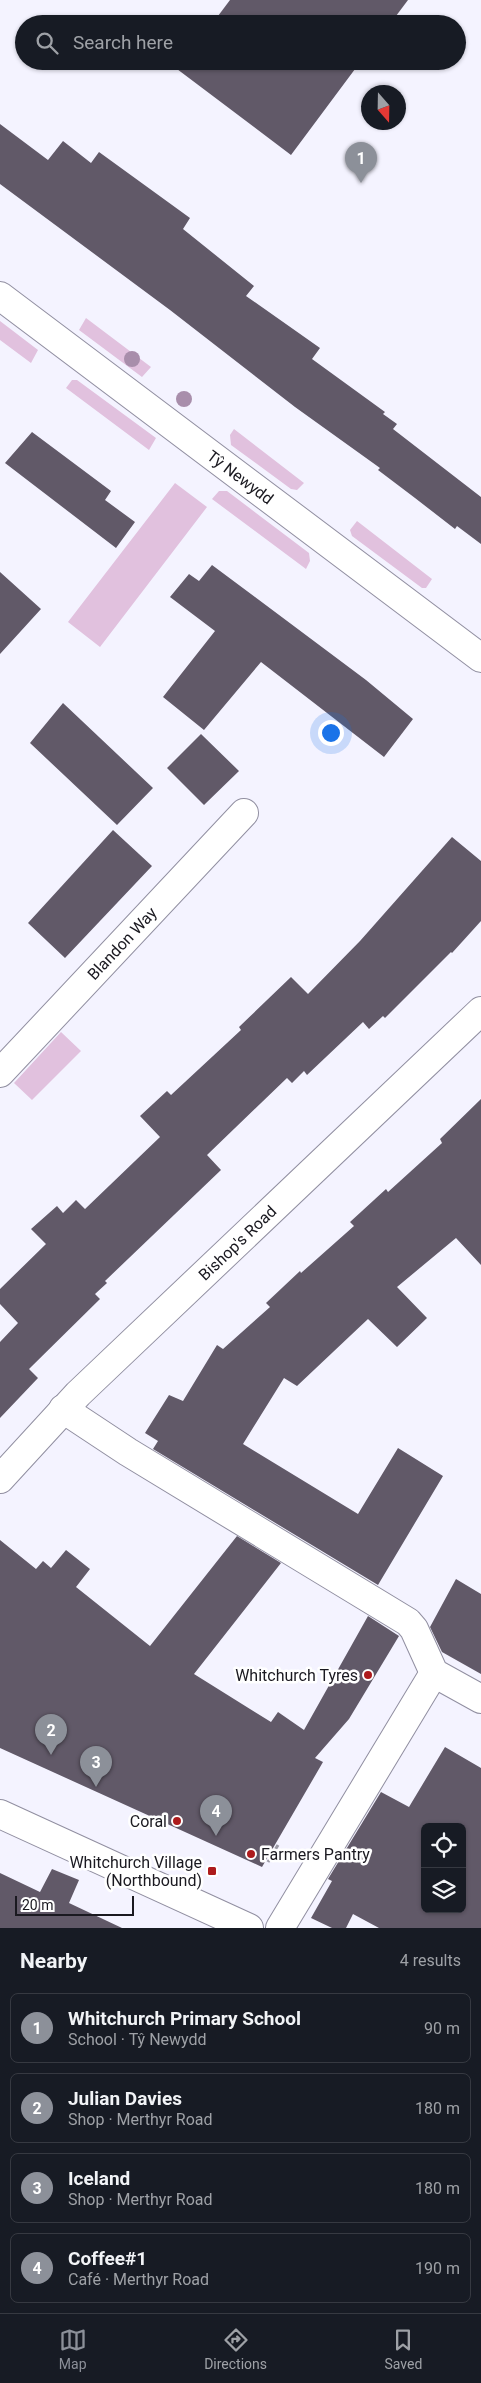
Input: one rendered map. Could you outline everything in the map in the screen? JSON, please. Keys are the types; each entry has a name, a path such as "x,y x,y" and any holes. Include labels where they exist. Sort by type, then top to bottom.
{"street":[{"name":"Tŷ Newydd","path":"0,296 481,658"},
{"name":"Blandon Way","path":"0,1073 244,814"},
{"name":"Bishop's Road","path":"0,1479 63,1409 481,1011"},
{"path":"63,1409 128,1452 408,1622 414,1629 434,1673 481,1699"},
{"path":"280,1928 434,1673"},
{"path":"0,1814 250,1928"}],"path":[{"path":"268,1862 278,1845"}],"shaded area":[{"path":"86,318 151,367 142,377 79,330"},
{"path":"0,321 38,350 31,363 0,340"},
{"path":"72,380 77,380 156,438 149,450 66,388"},
{"path":"234,429 304,483 297,490 291,489 231,445 230,435"},
{"path":"175,483 207,507 100,647 68,622"},
{"path":"219,491 227,491 309,553 310,561 306,569 212,499"},
{"path":"357,521 432,579 426,588 422,588 352,536 350,530"},
{"path":"61,1032 81,1051 32,1100 14,1083"}],"building":[{"path":"230,0 408,0 397,15 219,15"},
{"path":"178,70 354,70 291,155"},
{"path":"0,124 48,160 63,141 91,163 99,152 190,218 183,229 254,286 246,296 320,348 312,359 385,412 383,414 397,424 393,429 481,497 481,544 457,526 455,529 378,470 380,468 295,407 170,310 0,184"},
{"path":"32,432 111,491 105,500 135,522 116,548 5,463"},
{"path":"212,565 366,680 413,719 384,757 261,662 204,730 163,697 215,631 170,597 189,574 199,581"},
{"path":"0,572 41,609 0,654"},
{"path":"63,703 153,788 117,825 30,743"},
{"path":"201,734 239,771 204,805 167,768"},
{"path":"113,830 152,866 65,958 28,923"},
{"path":"452,837 481,861 481,921 452,953 385,1018 383,1016 369,1029 363,1022 307,1075 304,1071 292,1083 287,1078 207,1155 221,1170 105,1281 107,1283 95,1294 100,1299 29,1369 38,1378 0,1418 0,1342 18,1323 0,1304 0,1289 46,1244 31,1229 57,1206 63,1213 76,1200 85,1209 160,1137 140,1116 167,1091 171,1095 241,1030 239,1027 291,977 308,994 360,941"},
{"path":"481,1099 481,1265 456,1238 397,1287 427,1318 397,1347 368,1319 297,1386 284,1378 243,1444 358,1514 398,1448 443,1476 378,1585 153,1449 158,1441 145,1433 169,1395 183,1401 217,1345 223,1349 270,1307 266,1303 300,1271 301,1273 354,1226 350,1222 386,1189 388,1192 442,1143 440,1139"},
{"path":"237,1536 281,1563 194,1674 271,1722 278,1712 304,1730 368,1616 399,1636 349,1719 315,1758 323,1762 262,1867 0,1748 0,1540 36,1569 43,1561 51,1568 66,1550 90,1569 76,1587 150,1646"},
{"path":"456,1579 481,1594 481,1674 442,1652 430,1627"},
{"path":"445,1747 481,1768 481,1928 379,1928 353,1914 346,1928 332,1928 311,1918 332,1881 328,1879 381,1792 409,1807"},
{"path":"52,1869 79,1880 69,1903 122,1928 0,1928 0,1873 40,1892"}],"place":[{"name":"Whitchurch Primary School","path":"361,183"},
{"name":"Whitchurch Tyres","path":"368,1675"},
{"name":"Julian Davies","path":"51,1755"},
{"name":"Iceland","path":"96,1787"},
{"name":"Coral","path":"177,1821"},
{"name":"Coffee#1","path":"216,1836"},
{"name":"Farmers Pantry","path":"251,1854"},
{"name":"Whitchurch Village (Northbound)","path":"212,1871"}]}
